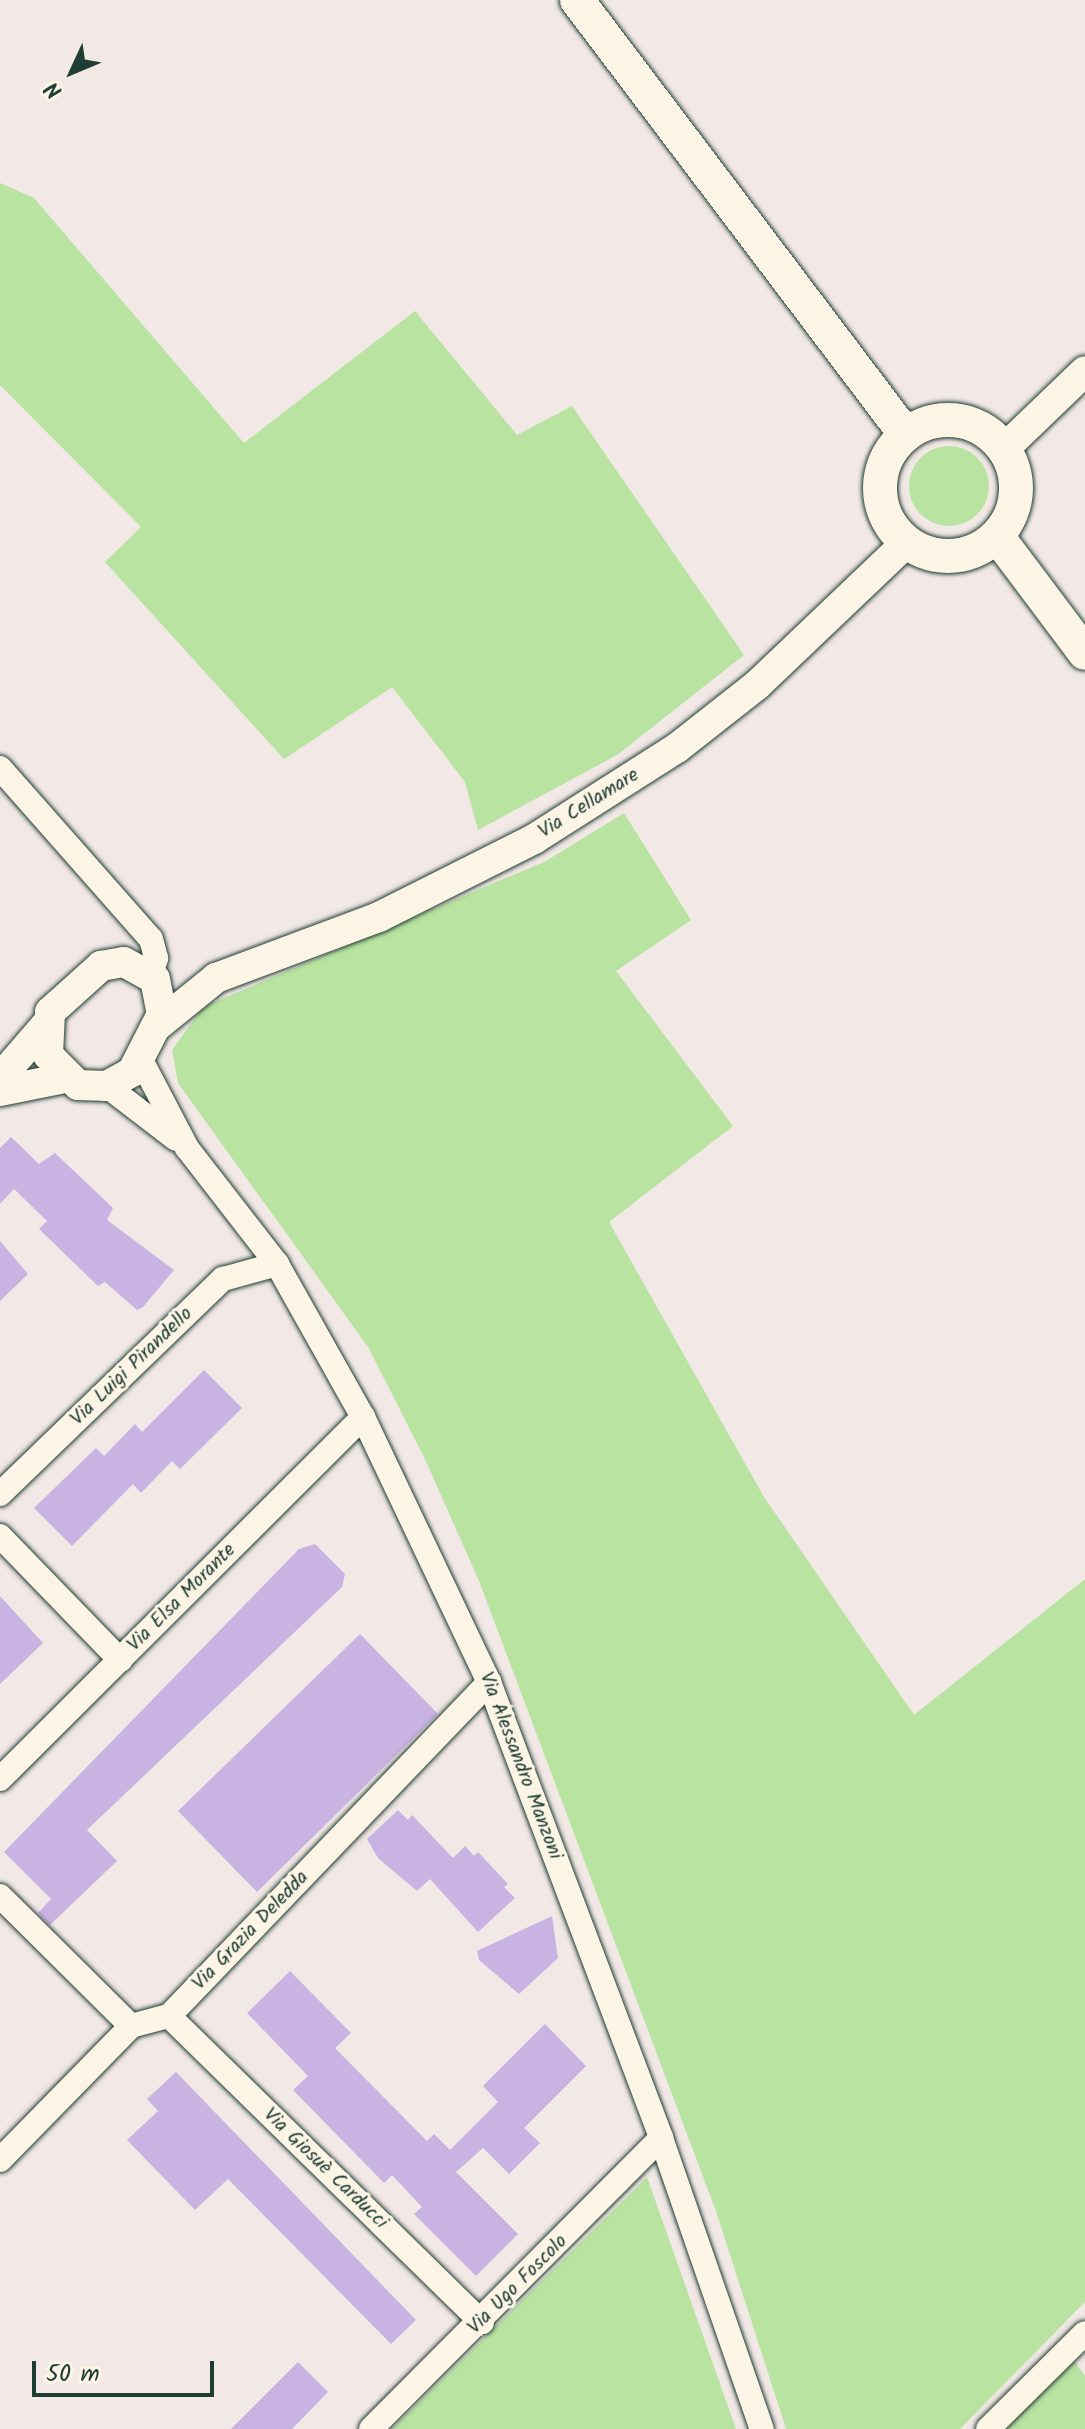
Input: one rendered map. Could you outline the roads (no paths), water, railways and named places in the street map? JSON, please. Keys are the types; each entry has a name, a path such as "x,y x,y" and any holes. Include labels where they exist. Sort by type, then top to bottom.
{"main road":[{"path":"577,0 906,435"},
{"path":"936,421 958,421 988,433 1004,449 1017,490 997,536 953,556 907,542 887,518 880,488 887,458 906,435 936,421"},
{"path":"997,536 1085,653"}],"street":[{"path":"1004,449 1085,371"},
{"name":"Via Cellamare","path":"158,1025 216,978 379,917 560,822 677,748 757,685 907,542"},
{"path":"0,768 151,939 156,958 137,968"},
{"name":"Via Cellamare","path":"0,1078 45,1026 59,1001 91,973 137,968 216,978"},
{"name":"Via Cellamare","path":"107,1086 141,1060 158,1025 163,1002 137,968"},
{"path":"45,1026 48,1055 65,1078"},
{"name":"Via Alessandro Manzoni","path":"141,1060 187,1148 277,1264 363,1417 489,1682 661,2138 762,2429"},
{"path":"0,1091 65,1078 107,1086"},
{"name":"Via Alessandro Manzoni","path":"107,1086 187,1148"},
{"name":"Via Luigi Pirandello","path":"0,1494 223,1279 277,1264"},
{"name":"Via Elsa Morante","path":"0,1779 363,1417"},
{"path":"0,1536 120,1660"},
{"name":"Via Grazia Deledda","path":"169,2016 489,1682"},
{"path":"0,1896 131,2026"},
{"path":"0,2160 131,2026 169,2016"},
{"name":"Via Giosuè Carducci","path":"169,2016 482,2322"},
{"name":"Via Ugo Foscolo","path":"371,2429 482,2322 661,2138"},
{"path":"988,2429 1085,2333"}]}
